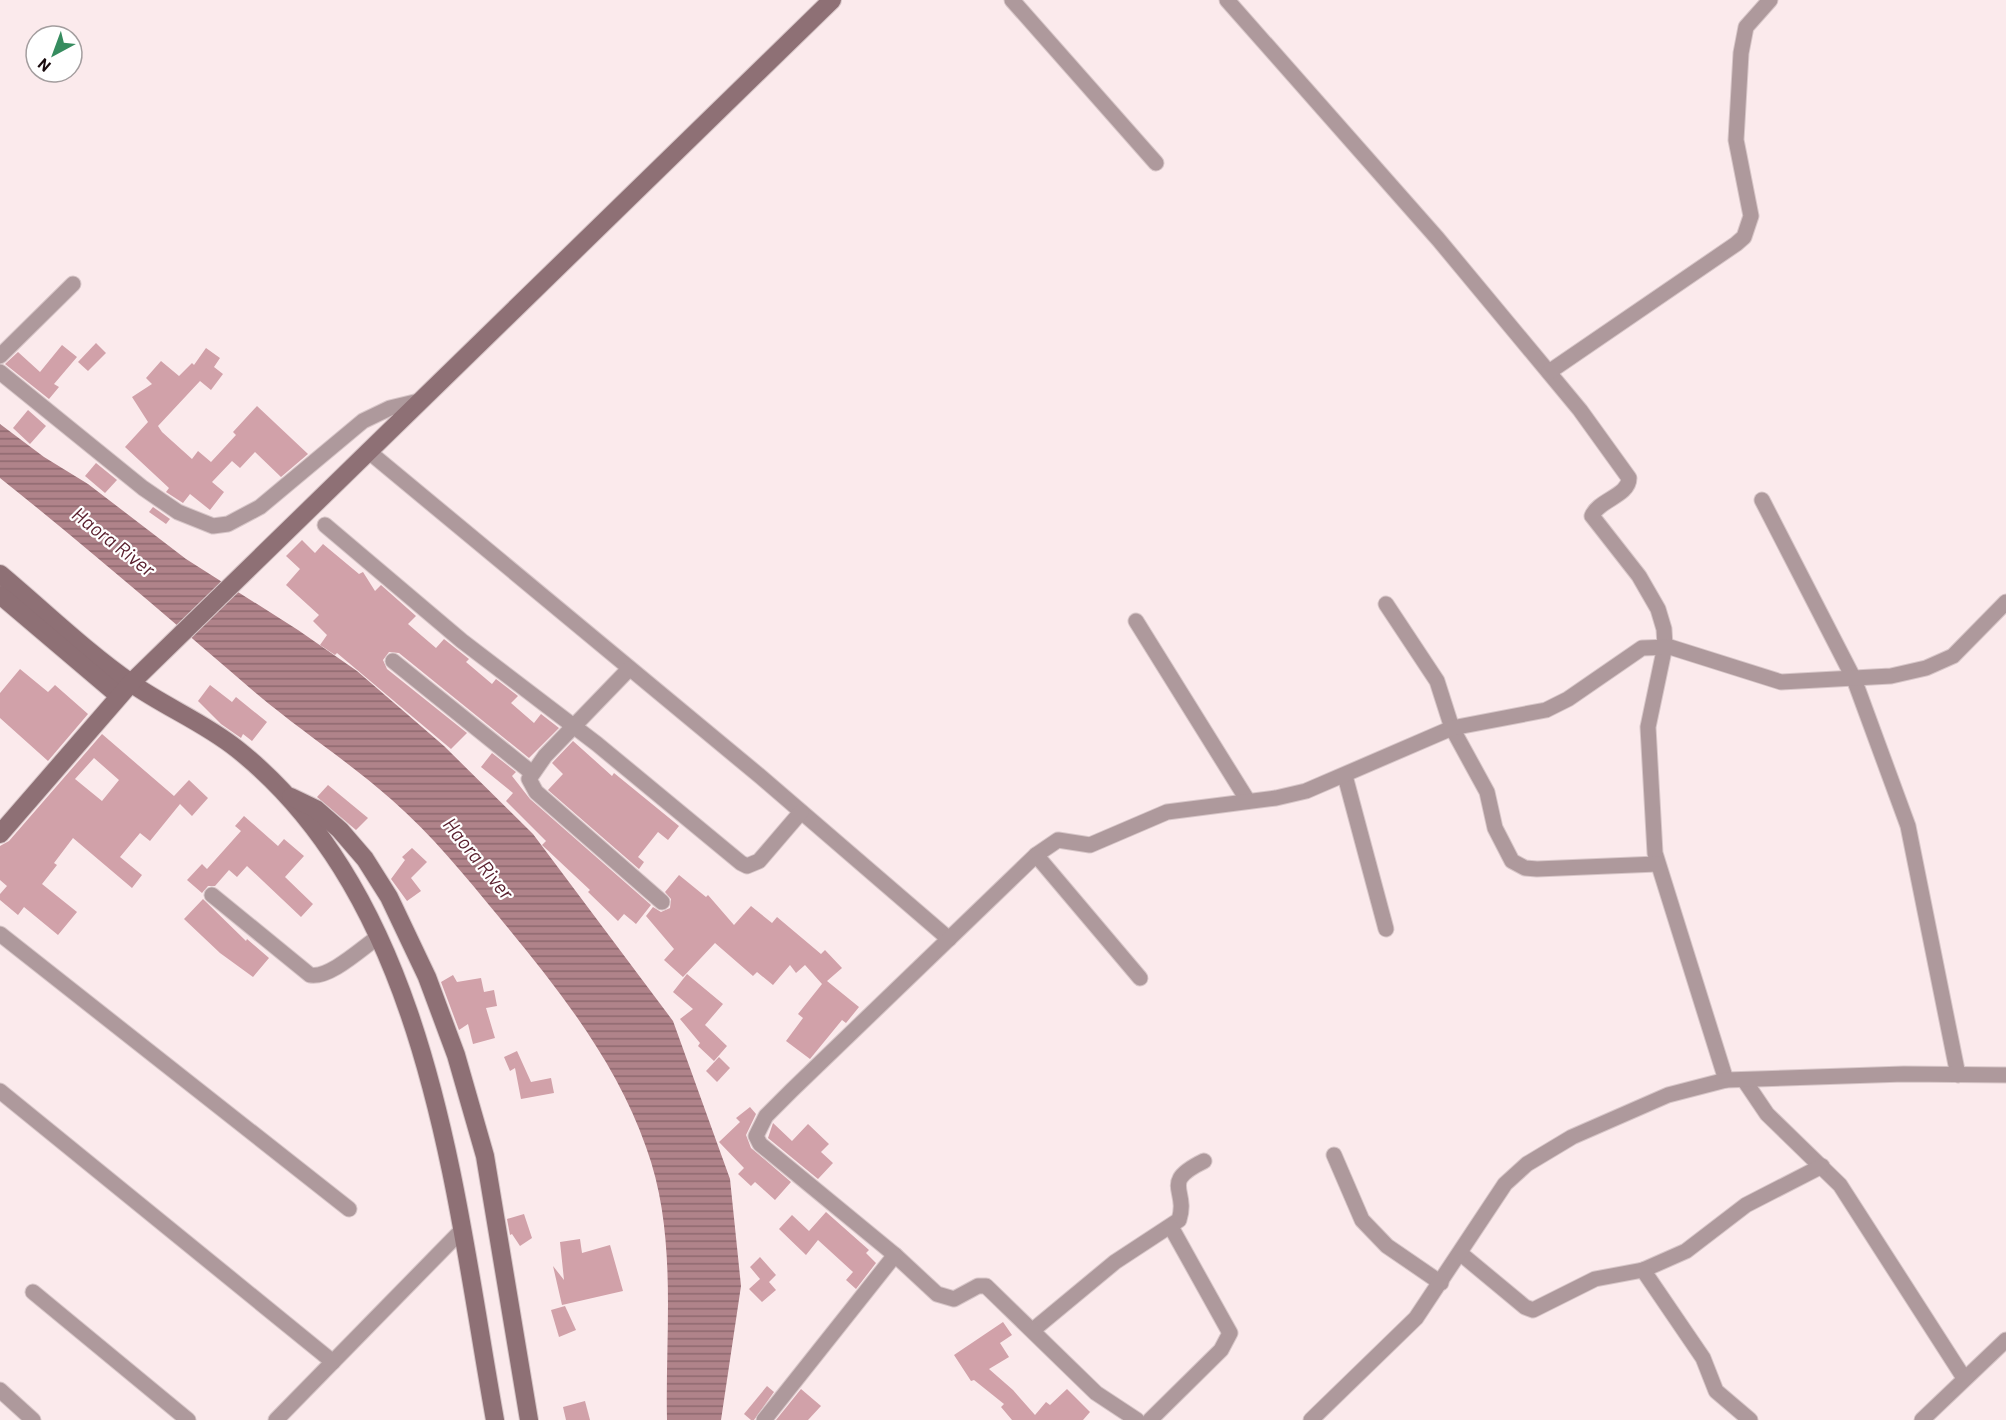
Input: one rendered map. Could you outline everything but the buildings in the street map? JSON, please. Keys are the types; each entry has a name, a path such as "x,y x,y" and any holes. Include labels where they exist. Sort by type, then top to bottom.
{"street":[{"path":"0,834 125,689 832,0"},
{"path":"1012,0 1156,163"},
{"path":"1227,0 1364,153 1549,372 1629,478 1625,488 1594,510 1592,516 1639,576 1658,609 1664,629 1665,646 1648,727 1657,864 1726,1080"},
{"path":"1549,372 1744,237 1751,216 1736,140 1741,53 1746,27 1770,0"},
{"path":"0,356 73,284"},
{"path":"0,372 152,494 178,512 213,526 228,524 254,512 280,493 363,421 390,408 419,402"},
{"path":"368,451 801,812 948,939"},
{"path":"1762,500 1854,679 1911,839 1958,1075"},
{"path":"325,525 462,641 573,726 741,863 747,866 759,861 801,812"},
{"path":"0,574 125,689"},
{"path":"0,595 125,689 237,748 284,794 313,827 344,872 374,922 424,1057 441,1124 495,1420"},
{"path":"1137,1420 1096,1393 986,1286 978,1286 954,1299 937,1294 895,1255 760,1144 756,1136 766,1116 1036,855 1058,840 1086,845 1101,842 1167,812 1293,794 1345,776 1452,728 1546,710 1589,685 1631,653 1642,648 1665,646 1767,679 1797,683 1892,676 1938,664 1966,645 2006,603"},
{"path":"1386,604 1437,681 1452,728 1487,792 1495,828 1512,861 1519,866 1537,869 1657,864"},
{"path":"1136,621 1248,801"},
{"path":"393,661 532,773"},
{"path":"629,669 573,726 529,779 536,792 662,902"},
{"path":"1345,776 1386,929"},
{"path":"284,794 316,809 340,830 365,859 388,897 427,977 456,1055 485,1156 529,1420"},
{"path":"1036,855 1140,978"},
{"path":"212,895 310,975 317,977 327,974 378,937"},
{"path":"0,934 349,1209"},
{"path":"1311,1420 1416,1318 1505,1184 1546,1152 1572,1137 1668,1095 1726,1080 1904,1074 2006,1075"},
{"path":"1743,1080 1767,1114 1822,1166 1856,1206 1964,1378"},
{"path":"0,1090 333,1362"},
{"path":"1334,1155 1362,1220 1388,1246 1441,1283"},
{"path":"1033,1330 1115,1263 1179,1220 1181,1212 1178,1194 1180,1179 1187,1169 1204,1161"},
{"path":"1460,1253 1529,1310 1538,1309 1595,1279 1643,1270 1686,1251 1746,1205 1822,1166"},
{"path":"1150,1420 1221,1350 1230,1333 1171,1227"},
{"path":"276,1420 461,1231"},
{"path":"764,1420 895,1255"},
{"path":"1643,1270 1703,1358 1712,1386 1722,1398 1750,1420"},
{"path":"33,1292 188,1420"},
{"path":"1922,1420 2006,1340"},
{"path":"0,1390 31,1419"}],"water":[{"name":"Haora River","path":"0,424 44,457 88,484 186,559 298,630 357,671 444,746 533,834 673,1021 730,1179 741,1286 721,1420 667,1420 668,1282 662,1214 656,1180 646,1147 619,1085 602,1055 563,998 461,871 407,813 257,694 98,558 0,478"}]}
